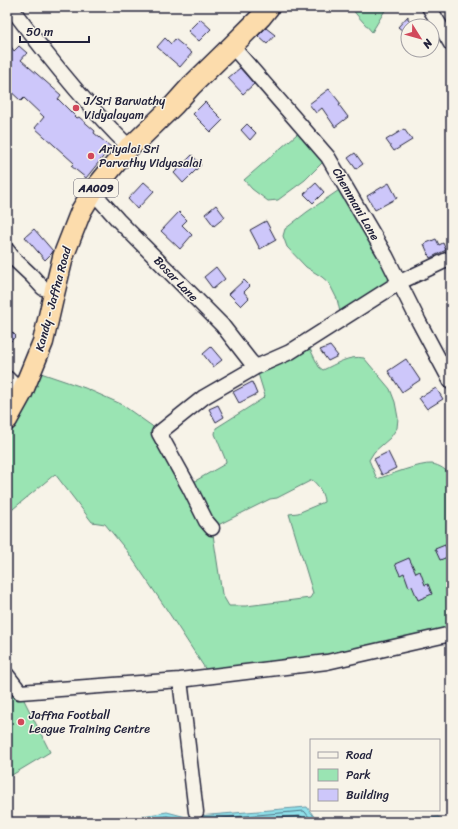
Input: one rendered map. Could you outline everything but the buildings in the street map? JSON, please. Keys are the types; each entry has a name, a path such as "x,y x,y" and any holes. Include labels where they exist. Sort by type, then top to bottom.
{"highway":[{"name":"Kandy - Jaffna Road","path":"7,420 22,393 43,342 63,257 81,211 93,192 129,147 136,142 261,17 269,7"}],"street":[{"path":"429,7 451,44"},
{"path":"12,9 85,101 107,126 129,147"},
{"name":"Chemmani Lane","path":"232,46 328,157 386,256 451,382"},
{"name":"Bosar Lane","path":"93,192 118,220 222,326 256,367"},
{"path":"7,250 43,288 55,290"},
{"path":"212,528 206,521 159,433 204,397 256,367 290,352 400,282 451,258"},
{"path":"7,378 22,393"},
{"path":"7,675 20,692 180,680 327,662 451,634"},
{"path":"180,680 196,812"}],"green space":[{"path":"351,7 387,7 372,32"},
{"path":"304,128 328,157 305,180 278,200 268,201 252,189 244,180"},
{"path":"345,186 400,282 342,318 337,299 329,283 306,267 287,247 283,236 285,229"},
{"path":"306,341 319,367 323,370 348,359 358,357 364,358 390,389 395,402 398,418 397,428 390,438 374,452 369,460 377,479 427,464 440,467 451,476 451,530 445,534 451,551 451,634 210,676 127,551 105,524 92,522 55,474 7,514 7,420 32,370 85,388 121,404 152,426 159,433 188,485 225,464 226,461 215,434 216,428 265,396 256,367","holes":["312,480 322,493 324,502 298,513 289,514 313,593 310,598 246,606 229,606 222,594 212,528"]},
{"name":"Jaffna Football League Training Centre","path":"7,675 20,692 50,752 7,778"}],"water":[{"path":"307,807 318,822 107,822 167,812 186,817"},
{"path":"438,817 445,822 406,822"}],"place":[{"name":"J/Sri Barwathy Vidyalayam","path":"76,108"},
{"name":"Ariyalai Sri Parvathy Vidyasalai","path":"91,156"},
{"name":"Jaffna Football League Training Centre","path":"21,722"}]}
